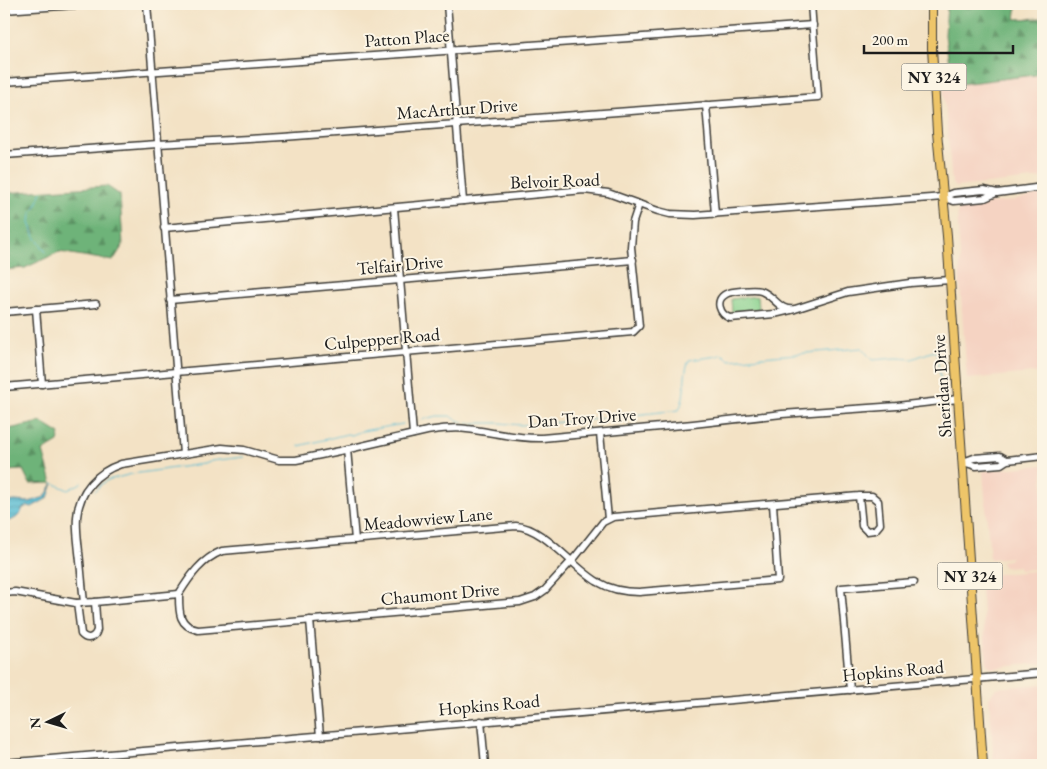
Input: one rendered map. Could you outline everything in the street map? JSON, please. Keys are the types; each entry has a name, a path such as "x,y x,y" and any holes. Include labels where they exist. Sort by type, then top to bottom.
{"main road":[{"name":"Sheridan Drive","path":"932,4 933,70 950,280 984,765"}],"street":[{"path":"4,10 90,4"},
{"path":"146,4 183,454"},
{"path":"447,4 463,201"},
{"name":"MacArthur Drive","path":"4,156 818,97 811,4"},
{"name":"Patton Place","path":"4,82 813,25"},
{"path":"706,105 715,214"},
{"name":"Belvoir Road","path":"164,228 584,190 608,193 670,214 695,215 943,197 954,201 986,198 997,193 1043,187"},
{"name":"Culpepper Road","path":"4,387 633,332 639,326 632,235 638,204"},
{"path":"394,208 413,434"},
{"name":"Telfair Drive","path":"170,300 633,260"},
{"path":"795,309 788,310 763,292 757,290 727,293 720,302 722,313 730,318 774,314 795,309 848,292 910,282 950,280"},
{"path":"4,312 96,304"},
{"path":"36,309 42,384"},
{"name":"Dan Troy Drive","path":"95,602 97,630 96,634 88,639 84,638 81,634 77,518 82,499 90,484 100,474 121,464 222,448 254,452 271,458 296,460 427,431 456,428 530,438 600,433 782,414 897,406 958,398"},
{"path":"600,433 608,519 620,516 859,496 872,496 878,502 880,524 875,530 867,531 862,526 859,496"},
{"path":"347,450 355,540"},
{"path":"963,462 976,466 1000,464 1007,460 1043,456"},
{"name":"Meadowview Lane","path":"179,594 199,566 222,551 522,526 533,530 548,541 592,579 613,589 639,592 778,580 773,504"},
{"name":"Chaumont Drive","path":"179,594 182,620 188,626 198,630 520,602 540,594 571,561 603,522 608,519"},
{"path":"850,690 841,588 914,582"},
{"path":"4,593 15,592 80,602 179,594"},
{"path":"310,620 320,736"},
{"name":"Hopkins Road","path":"4,763 1043,673"},
{"path":"481,721 485,765"}],"shaded area":[{"path":"1043,75 1043,178 955,187 952,183 943,85"},
{"path":"1043,193 1043,372 967,379 957,213 963,206 1013,201"},
{"path":"1043,465 1043,568 1019,570 1019,566 1004,567 1000,561 1009,560 1012,557 990,559 983,471"},
{"path":"1043,570 1043,663 992,668 987,664 980,576"},
{"path":"1043,684 1043,765 994,765 989,698 996,688"}],"green space":[{"path":"947,4 1017,4 1015,19 1043,18 1043,74 952,85 945,35"},
{"path":"107,186 120,195 123,245 113,261 59,252 25,268 4,270 4,193"},
{"path":"758,296 759,309 732,312 731,299"},
{"path":"41,422 60,434 58,442 43,451 52,483 30,484 23,470 4,471 4,430"}],"water":[{"path":"53,483 48,498 32,507 23,508 16,518 4,522 4,502 29,502 45,497"}],"waterway":[{"path":"42,191 31,214 30,222 35,237 46,252"},
{"path":"421,420 437,416 450,416 467,423 520,425 579,421 679,410 683,398 689,360 721,354 729,360 862,348 872,360 912,359 936,351 941,383"},
{"path":"299,446 347,434 352,435 362,431 403,424"},
{"path":"95,491 108,480 132,474 244,457"},
{"path":"53,483 68,490 81,483"}]}
